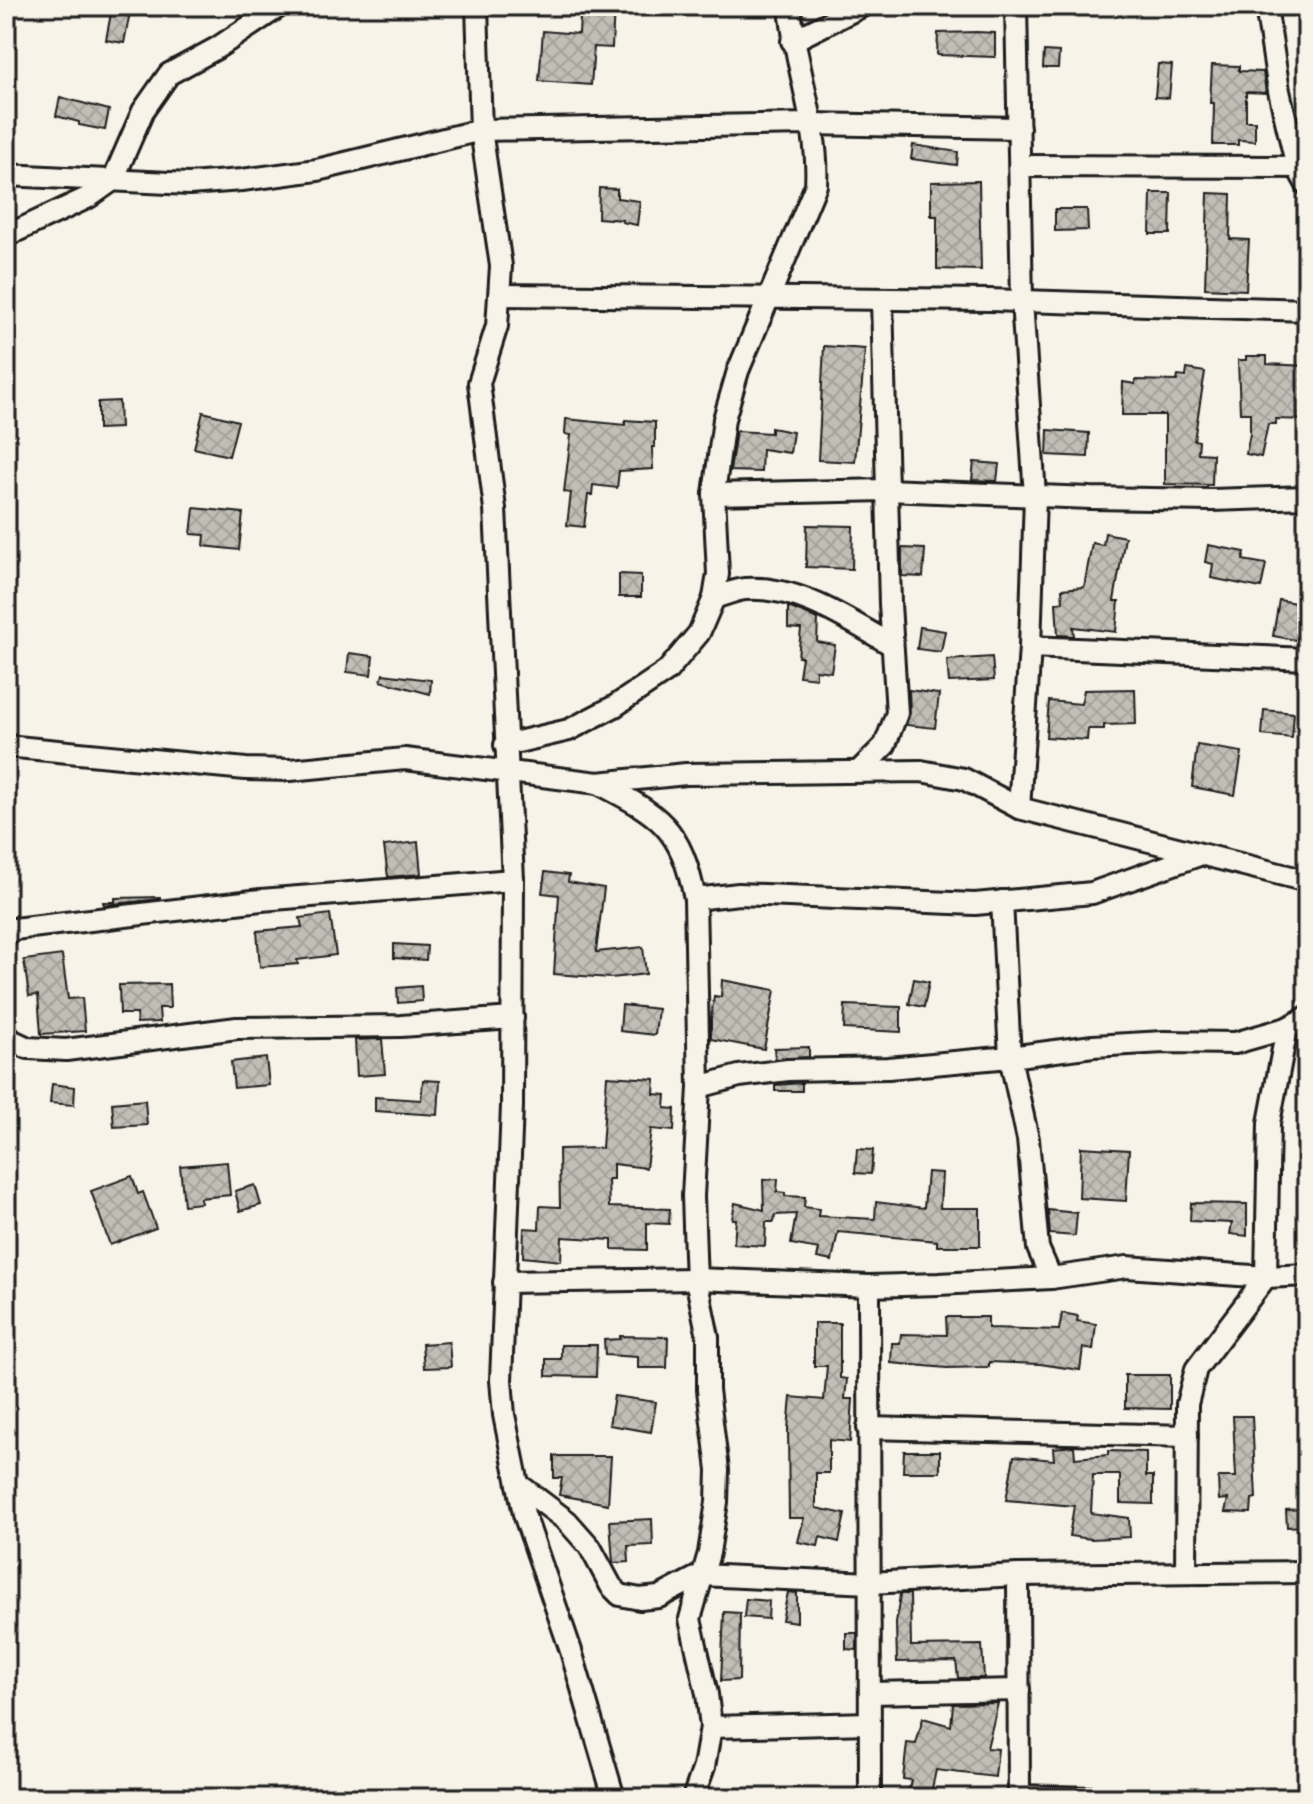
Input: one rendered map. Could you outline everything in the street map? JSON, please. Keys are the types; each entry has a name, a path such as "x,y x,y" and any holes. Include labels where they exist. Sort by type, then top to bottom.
{"street":[{"path":"6,236 89,197 113,180 143,111 169,74 217,48 280,6"},
{"path":"477,6 481,130 501,266 497,326 479,383 495,509 513,880 512,1106 501,1380 504,1415 524,1514 571,1651 614,1798"},
{"path":"505,745 569,730 615,706 667,671 699,633 714,598 718,548 714,494 724,419 738,371 816,185 818,158 792,41 790,6"},
{"path":"792,41 862,6"},
{"path":"1016,6 1022,301 1035,496 1030,647 1019,808"},
{"path":"1020,166 1304,173 1279,91 1266,6"},
{"path":"6,175 189,184 242,180 317,170 481,130 810,124 1019,128"},
{"path":"500,295 1022,301 1307,310"},
{"path":"859,771 885,745 897,713 886,490 882,299"},
{"path":"714,494 886,490 1211,500 1307,497"},
{"path":"714,598 743,589 788,594 827,609 892,645"},
{"path":"1030,647 1307,659"},
{"path":"6,746 246,769 290,770 405,759 598,783 686,774 921,771 964,779 1019,808 1307,881"},
{"path":"598,783 645,808 671,832 689,870 695,899 699,1087 693,1196 696,1279 708,1337 708,1390 718,1470 709,1553 690,1619 711,1727 704,1767 693,1798"},
{"path":"695,899 739,894 975,904 1092,893 1201,854"},
{"path":"6,935 14,929 261,900 513,880"},
{"path":"1002,901 1010,1057 1028,1139 1038,1248 1051,1278"},
{"path":"699,1087 739,1076 788,1070 888,1068 1093,1046 1164,1042 1235,1043 1287,1028 1307,1017"},
{"path":"6,1032 11,1040 28,1048 66,1050 237,1028 401,1026 513,1018"},
{"path":"1186,1573 1187,1404 1196,1369 1266,1277 1269,1123 1287,1028"},
{"path":"504,1282 696,1279 869,1286 1051,1278 1127,1267 1266,1277 1307,1275"},
{"path":"869,1286 870,1798"},
{"path":"868,1428 1187,1436"},
{"path":"518,1484 567,1521 590,1547 611,1586 620,1595 640,1599 659,1597 701,1575 870,1583 1018,1575 1307,1572"},
{"path":"1018,1575 1019,1797 1091,1798"},
{"path":"870,1693 1019,1690"},
{"path":"711,1727 870,1723"}],"building":[{"path":"595,6 614,6 612,48 594,47 591,85 539,81 543,31 579,34 580,16 595,16"},
{"path":"112,8 130,12 124,43 106,40"},
{"path":"938,33 995,33 995,57 937,55"},
{"path":"1044,51 1059,52 1058,68 1043,68"},
{"path":"1158,64 1172,65 1169,98 1155,97"},
{"path":"1212,65 1239,66 1239,71 1263,72 1266,93 1246,92 1246,121 1255,121 1255,141 1238,140 1238,145 1213,145 1214,103 1210,103"},
{"path":"60,97 109,110 105,130 56,116"},
{"path":"913,145 958,152 957,165 911,159"},
{"path":"979,181 981,270 937,269 937,216 931,216 931,182"},
{"path":"599,188 617,189 617,198 640,201 637,225 623,220 598,218"},
{"path":"1151,193 1171,193 1170,234 1150,234"},
{"path":"1208,193 1231,194 1230,239 1249,240 1246,290 1205,288"},
{"path":"1055,209 1087,209 1088,230 1055,231"},
{"path":"824,346 865,349 855,462 818,460"},
{"path":"1246,356 1267,356 1267,364 1307,366 1307,420 1276,419 1276,424 1268,424 1261,457 1246,454 1250,413 1240,413 1238,360 1246,360"},
{"path":"1187,369 1205,372 1194,440 1199,441 1198,453 1213,454 1212,485 1165,484 1165,415 1122,415 1123,382 1177,381 1178,376 1186,377"},
{"path":"119,401 120,428 98,429 98,402"},
{"path":"203,412 238,421 229,456 194,448"},
{"path":"566,419 625,425 625,420 655,422 653,469 619,471 617,488 593,485 592,495 588,495 584,527 567,525 571,493 564,492 571,435 565,434"},
{"path":"771,428 793,432 790,453 762,449 761,472 730,471 736,431 771,433"},
{"path":"1048,430 1089,433 1088,457 1047,455"},
{"path":"974,462 999,464 997,481 972,480"},
{"path":"194,508 243,513 239,550 204,546 205,535 191,534"},
{"path":"807,525 853,526 852,569 806,567"},
{"path":"1105,533 1125,537 1114,601 1119,601 1116,632 1073,627 1074,636 1058,635 1056,603 1063,602 1062,589 1084,587 1092,543 1103,545"},
{"path":"1208,545 1245,552 1243,560 1266,564 1261,588 1211,578 1213,564 1205,562"},
{"path":"902,548 925,549 923,577 902,576"},
{"path":"619,574 641,575 641,597 619,597"},
{"path":"1279,600 1307,605 1307,642 1273,636"},
{"path":"788,607 818,619 817,642 835,645 831,672 816,670 816,678 799,676 801,629 788,628"},
{"path":"920,627 945,631 941,652 917,649"},
{"path":"349,653 373,656 371,675 347,672"},
{"path":"992,657 994,680 949,682 947,660"},
{"path":"383,674 431,680 430,694 381,681"},
{"path":"1135,689 1136,724 1088,729 1087,740 1046,737 1049,701 1081,704 1084,690"},
{"path":"909,690 939,694 935,728 906,725 910,713"},
{"path":"1264,710 1294,713 1292,738 1262,735"},
{"path":"1197,745 1242,752 1235,795 1192,787"},
{"path":"418,842 421,874 388,877 384,846"},
{"path":"545,872 569,875 568,882 604,888 596,952 643,947 646,974 611,978 554,974 559,895 542,893"},
{"path":"160,897 104,905 103,902 115,902 115,898"},
{"path":"330,914 336,955 297,960 298,964 260,967 257,931 302,927 300,918"},
{"path":"394,944 427,946 426,960 394,958"},
{"path":"62,955 68,999 82,998 85,1031 41,1034 38,995 29,996 24,960"},
{"path":"914,979 929,982 924,1007 909,1004"},
{"path":"722,980 775,990 764,1049 711,1039 714,996 721,997"},
{"path":"169,984 170,1008 159,1008 160,1022 137,1023 137,1014 120,1014 119,985"},
{"path":"421,986 422,1001 398,1003 397,988"},
{"path":"622,1005 658,1009 655,1035 620,1031"},
{"path":"845,1005 901,1007 901,1032 844,1029"},
{"path":"382,1039 385,1074 357,1076 355,1040"},
{"path":"809,1047 809,1057 775,1059 774,1048"},
{"path":"266,1058 269,1085 234,1088 231,1062"},
{"path":"607,1076 655,1079 654,1094 666,1095 665,1108 675,1109 674,1131 651,1129 646,1168 613,1164 613,1179 608,1179 609,1207 670,1209 669,1224 647,1223 647,1250 612,1249 612,1240 562,1237 561,1261 523,1257 524,1228 539,1229 540,1206 560,1207 559,1149 602,1148"},
{"path":"423,1080 440,1081 438,1115 375,1111 375,1097 421,1100"},
{"path":"802,1083 802,1091 775,1091 775,1085"},
{"path":"52,1084 75,1087 74,1105 50,1103"},
{"path":"145,1100 147,1125 114,1127 112,1103"},
{"path":"1081,1147 1129,1150 1126,1201 1079,1198"},
{"path":"857,1149 873,1150 871,1174 855,1173"},
{"path":"227,1162 230,1195 200,1198 201,1203 184,1205 180,1166"},
{"path":"927,1172 942,1173 940,1208 980,1208 980,1246 937,1246 937,1241 838,1232 832,1261 817,1258 819,1249 791,1244 796,1214 775,1215 774,1222 766,1222 765,1246 734,1244 736,1219 732,1219 735,1203 764,1210 763,1180 778,1179 777,1192 785,1193 785,1196 805,1197 804,1207 819,1209 818,1216 875,1219 876,1202 924,1208"},
{"path":"132,1176 138,1194 143,1192 156,1228 110,1245 91,1191"},
{"path":"255,1185 261,1205 240,1211 235,1191"},
{"path":"1191,1203 1247,1204 1247,1236 1230,1234 1232,1223 1190,1221"},
{"path":"1048,1210 1077,1213 1075,1236 1050,1234"},
{"path":"1062,1313 1078,1316 1077,1321 1096,1324 1093,1350 1083,1348 1080,1370 1040,1364 989,1362 989,1367 947,1368 891,1363 892,1343 900,1343 901,1334 947,1335 946,1317 988,1317 988,1328 1059,1330"},
{"path":"814,1323 840,1323 840,1378 847,1379 845,1399 853,1399 850,1442 829,1440 829,1473 816,1473 816,1508 845,1514 839,1542 820,1537 818,1546 798,1542 804,1518 789,1518 788,1429 791,1397 824,1400 827,1366 814,1366"},
{"path":"620,1336 668,1337 667,1368 638,1368 638,1357 605,1355 604,1340 620,1339"},
{"path":"449,1342 451,1367 424,1368 422,1344"},
{"path":"561,1345 597,1345 596,1377 546,1376 546,1359 561,1359"},
{"path":"1125,1375 1170,1375 1170,1409 1125,1408"},
{"path":"614,1396 656,1402 651,1432 609,1425"},
{"path":"1233,1416 1252,1416 1256,1498 1252,1499 1251,1513 1225,1512 1228,1499 1219,1500 1218,1477 1236,1477"},
{"path":"1074,1446 1075,1458 1108,1455 1108,1451 1146,1452 1146,1476 1153,1476 1153,1504 1120,1503 1120,1475 1093,1475 1091,1513 1129,1518 1130,1537 1091,1539 1069,1536 1074,1506 1006,1500 1014,1456 1054,1460 1053,1448"},
{"path":"904,1451 940,1451 940,1472 903,1472"},
{"path":"554,1456 611,1456 608,1504 559,1495 562,1478 554,1478"},
{"path":"1303,1509 1304,1526 1287,1527 1286,1510"},
{"path":"652,1519 653,1545 628,1546 629,1562 613,1563 610,1521"},
{"path":"788,1592 797,1593 797,1622 782,1620"},
{"path":"900,1594 910,1594 911,1646 982,1645 984,1678 958,1678 956,1661 897,1662 896,1623"},
{"path":"746,1599 769,1601 768,1619 744,1617"},
{"path":"724,1612 740,1613 739,1680 721,1681"},
{"path":"846,1633 857,1633 857,1650 846,1649"},
{"path":"998,1703 987,1748 998,1749 995,1777 936,1770 930,1798 907,1798 911,1780 903,1779 907,1743 916,1744 923,1718 951,1726 953,1704"}]}
